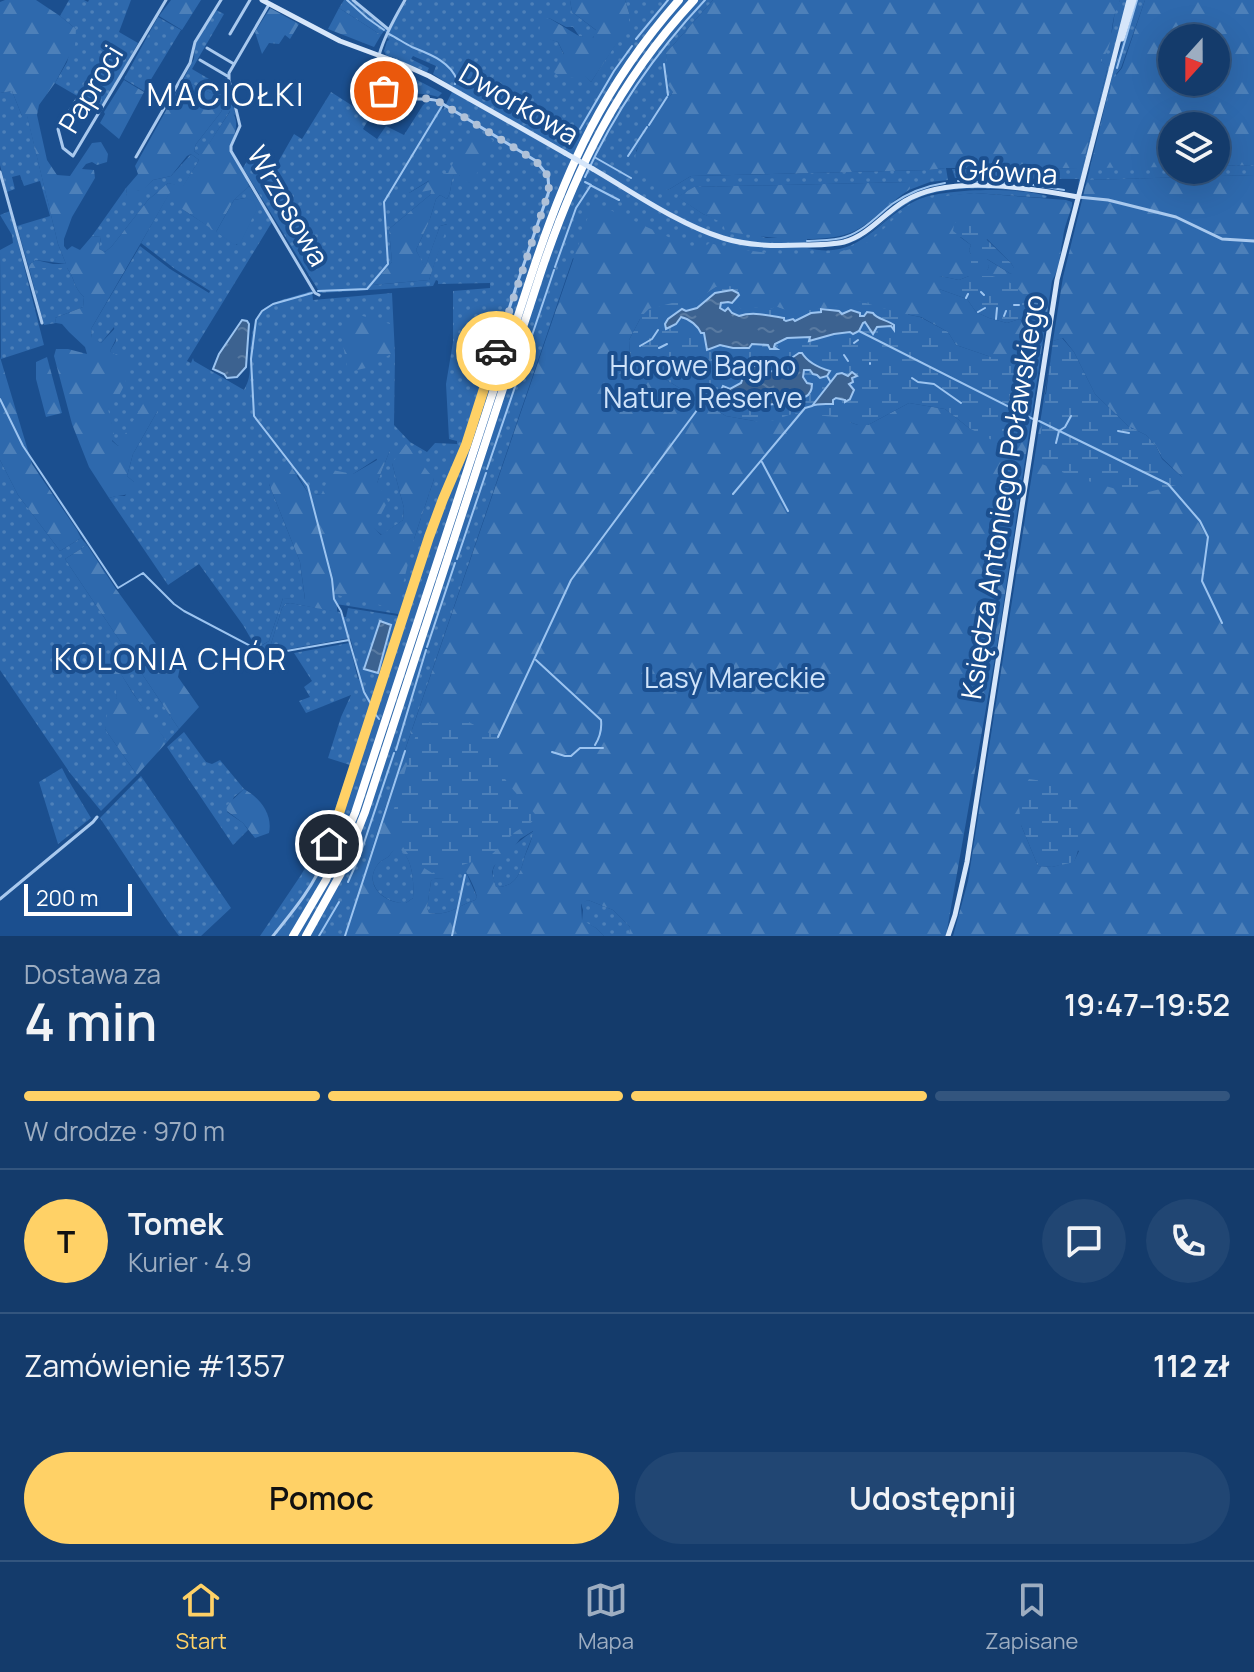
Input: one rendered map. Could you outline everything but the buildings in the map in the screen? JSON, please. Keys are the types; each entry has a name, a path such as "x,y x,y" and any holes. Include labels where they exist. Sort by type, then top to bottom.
{"highway":[{"path":"293,936 324,884 355,813 556,202 590,126 633,57 679,0"},
{"path":"306,936 333,889 353,845 376,782 554,234 582,164 618,99 656,45 694,0"}],"main road":[{"name":"Dworkowa","path":"262,0 333,38 429,76 593,169"},
{"name":"Księdza Antoniego Poławskiego","path":"948,936 967,862 1057,280 1131,0"},
{"name":"Główna","path":"593,169 704,231 732,240 764,245 827,244 849,240 866,232 903,202 936,189 1008,187 1078,197"}],"street":[{"name":"Paproci","path":"77,99 58,129 63,148 73,156 166,0"},
{"path":"136,157 190,63 195,42 221,0"},
{"path":"230,34 250,0"},
{"path":"353,0 388,29"},
{"path":"379,56 383,39 405,0"},
{"path":"200,60 229,77 269,4"},
{"path":"207,48 234,64"},
{"name":"Dworkowa","path":"273,936 300,904 326,855 429,537 466,445 549,191 548,176 536,161 438,101 398,98 387,93 377,78 379,56"},
{"name":"Wrzosowa","path":"229,77 240,126 231,151 319,295"},
{"path":"0,172 2,189 42,323"},
{"name":"Główna","path":"1078,197 1108,200 1176,217 1222,239 1254,241"},
{"path":"0,899 97,817"}],"green space":[{"path":"36,0 76,29 75,45 55,83 39,105 37,115 47,160 57,175 70,176 92,143 101,142 108,154 107,162 97,165 92,162 82,169 94,170 95,178 72,217 64,239 67,250 72,246 80,250 92,236 101,237 99,249 105,252 148,200 168,183 183,186 199,160 191,154 171,176 153,180 142,192 137,190 133,204 126,188 138,174 135,166 183,80 226,100 221,112 196,144 194,151 199,155 231,110 236,120 231,151 249,186 234,200 216,232 175,204 178,194 171,191 91,329 92,338 101,343 120,323 110,351 122,355 131,364 122,389 108,409 114,433 112,441 118,446 146,399 158,410 133,454 127,476 134,482 136,490 109,498 89,467 72,424 54,356 56,349 87,354 85,347 62,324 56,323 55,318 83,307 84,297 67,268 29,268 28,265 36,260 66,264 58,244 27,116 22,116 12,91 0,93 0,2"},
{"path":"69,0 131,0 119,32 138,43 101,110 55,83 67,62 76,29 60,16"},
{"path":"171,0 201,0 182,30 159,16"},
{"path":"344,0 351,0 384,28 390,28 407,0 570,0 572,12 597,31 592,39 579,36 573,27 566,27 549,18 539,35 558,42 564,55 591,82 628,25 629,13 625,0 713,0 666,53 673,92 636,151 668,190 691,176 946,168 948,180 930,182 909,190 908,182 694,187 678,197 703,214 766,238 807,238 807,246 838,244 864,236 900,207 916,197 946,189 978,188 929,194 908,203 871,232 863,237 855,241 837,246 807,248 825,250 855,244 867,236 903,208 929,196 982,190 1019,191 1047,196 974,193 948,196 968,203 819,479 573,258 379,826 345,936 260,936 329,827 350,765 328,758 351,695 306,713 299,701 310,697 304,687 312,681 294,653 349,643 360,678 350,638 273,652 271,644 282,608 290,603 340,612 342,617 346,617 348,608 398,616 336,604 336,595 414,539 434,479 392,463 404,508 403,520 382,535 373,528 377,483 390,450 321,495 308,493 298,475 269,484 300,562 305,600 283,598 269,641 262,645 259,653 199,564 168,585 109,498 125,496 134,482 127,476 133,454 158,410 118,446 112,440 108,409 116,356 110,351 116,341 114,327 101,343 92,339 91,329 140,246 209,293 141,243 171,190 178,193 185,211 237,245 245,198 234,200 249,186 272,222 187,361 191,363 193,358 244,390 249,376 255,324 265,308 312,291 313,300 392,293 394,425 410,442 427,452 435,443 457,444 457,441 449,439 446,384 453,342 453,291 490,288 490,283 438,284 436,280 433,286 320,293 243,168 250,156 273,171 294,134 302,139 331,92 370,117 363,129 377,139 386,126 404,135 429,100 440,104 443,110 454,88 433,74 436,66 413,56 411,59 429,68 427,72 386,55 384,51 389,40 384,31 381,35 339,8","holes":["454,165 470,183 454,174 450,193 447,199 440,195 436,199 416,250 425,268 440,226 447,224 429,280 373,285 392,262 389,229 430,195 431,189 409,193 438,175 448,173"]},
{"path":"570,0 625,0 629,13 629,25 591,82 582,74 576,78 559,77 553,71 558,56 564,54 558,42 538,36 538,24 549,18 579,36 593,38 596,30 572,12"},
{"path":"713,0 1120,0 1109,45 1101,59 1108,66 1082,168 946,168 691,176 668,190 639,170 635,159 637,150 673,92 668,85 666,53"},
{"path":"1120,0 1127,0 1078,189 1079,179 955,178 952,169 1082,168 1108,67 1101,59"},
{"path":"1136,0 1145,0 1121,68 1116,74 1158,144 1158,178 1088,180 1084,193 1114,68"},
{"path":"1145,0 1254,0 1254,165 1230,166 1230,112 1158,112 1158,167 1090,168 1113,79 1122,68"},
{"path":"270,8 299,24 290,39 285,35 279,44 269,43 262,54 255,32"},
{"path":"339,8 381,35 374,47 328,29"},
{"path":"216,10 224,14 192,69 221,86 226,78 236,116 230,111 202,155 199,155 194,151 196,144 221,112 226,100 183,80 194,59 195,42"},
{"path":"158,17 181,30 144,91 124,79"},
{"path":"383,65 442,93 438,97 394,90 382,78"},
{"path":"124,80 144,92 119,139 100,123"},
{"path":"12,91 22,116 27,115 58,244 66,264 36,260 28,265 17,226 50,216 40,181 24,186 20,175 12,177 15,189 7,192 0,165 0,93"},
{"path":"478,132 493,140 478,172 470,183 454,175 447,199 440,195 436,199 416,250 425,267 440,226 448,224 429,280 372,285 392,262 389,229 430,195 431,190 406,195 429,181 429,174 448,173 462,145"},
{"path":"191,154 199,160 183,187 168,183 148,200 112,246 105,252 99,249 101,237 92,236 126,188 127,196 137,190 142,191 153,180 171,176"},
{"path":"1254,165 1254,175 1230,176 1230,166"},
{"path":"1254,175 1254,936 953,936 968,881 1063,277 1087,180 1158,178 1158,184 1230,184 1230,176","holes":["1063,338 1074,352 1095,394 1128,426 1146,435 1162,458 1182,477 1045,394 1053,341","1021,825 1079,851 1074,861 1052,867 1038,866"]},
{"path":"909,182 909,190 860,228 848,234 814,239 775,238 725,231 723,223 677,197 694,187"},
{"name":"Lasy Mareckie","path":"974,193 1066,200 1072,202 1072,206 1052,281 998,640 946,936 618,936 629,933 630,927 613,910 588,900 581,904 582,920 604,936 345,936 379,826 593,202 692,248 702,250 709,243 766,253 811,254 832,253 866,243 898,215 919,203","holes":["960,237 987,239 1011,263 1014,268 1011,274 985,258 989,267 987,270 971,266 971,245","940,276 959,280 969,276 993,276 1026,297 1035,295 1040,302 1034,324 1024,325 1020,319 1007,323 989,318 976,312 967,299 939,289","716,287 748,296 737,305 741,309 777,307 791,312 842,306 851,301 921,317 948,332 956,345 991,357 1020,358 1028,364 1020,442 969,428 945,409 909,403 868,425 835,417 795,413 765,423 726,416 630,355 629,340 641,317 649,309 693,302","533,831 517,877 511,884 496,887 492,872 494,866 508,855 520,839","398,847 403,852 412,870 413,898 406,903 384,897 374,886 374,872 378,864","466,872 477,897 448,912 429,913 427,908 434,878 449,879"]},
{"path":"245,198 254,201 257,209 240,243 235,245 216,232 234,200"},
{"path":"10,211 44,345 1,359 0,250 13,243 12,235 0,215"},
{"path":"957,221 968,223 986,235 987,240 1016,271 1011,274 987,259 989,267 985,274 975,272 976,268 971,267 971,245 953,231"},
{"path":"29,268 67,268 84,297 83,307 55,318 56,323 44,325"},
{"path":"940,276 959,280 969,276 993,276 1013,284 1026,297 1035,295 1040,298 1040,303 1034,325 1028,327 1020,319 1007,323 976,312 967,299 939,289 936,283"},
{"name":"Horowe Bagno Nature Reserve","path":"728,286 745,291 748,296 738,305 741,309 777,307 791,312 842,306 851,301 862,302 920,317 948,332 956,345 991,357 1020,357 1028,364 1020,442 1011,450 969,428 945,409 909,403 868,425 835,417 795,413 765,423 726,416 630,355 629,340 649,309 693,302 716,287","holes":["735,291 739,293 732,303 721,303 722,311 728,308 739,316 771,315 787,321 824,309 837,313 857,312 860,316 874,316 892,327 870,328 865,322 856,332 810,341 810,337 786,338 775,344 775,349 770,349 768,345 751,344 750,347 720,345 708,349 704,332 701,333 693,322 681,317 666,328 665,324 676,314","802,355 818,368 829,371 827,376 820,378 810,370 804,370 803,377 812,384 811,391 805,397 782,404 763,404 747,409 721,393 721,388 730,389 741,383 745,369 762,363 764,372 784,370 788,376 789,368","842,373 846,377 852,373 856,375 849,385 854,390 846,402 836,398 832,404 815,404 837,374"]},
{"path":"356,314 390,324 391,354 366,368 348,372 341,334"},
{"path":"1062,338 1074,352 1095,394 1128,426 1146,435 1162,459 1182,477 1180,484 1137,495 1074,477 1037,462 1053,341"},
{"path":"0,357 32,464 81,538 60,551 18,495 0,460"},
{"path":"47,357 62,413 46,417 36,379 36,362"},
{"path":"380,438 390,450 377,483 388,501 374,528 381,535 403,520 404,508 392,463 406,444 434,479 414,539 397,609 337,595 337,612 285,604 271,644 273,652 266,654 261,646 269,641 283,598 305,599 300,562 269,484 275,474 291,467 308,493 321,495 332,470 353,474 377,460 373,450"},
{"path":"0,460 18,495 60,551 81,538 87,545 65,559 179,729 167,742 115,665 117,698 105,729 137,775 101,811 70,773 0,670"},
{"path":"87,545 169,662 179,659 181,662 178,677 199,707 179,729 65,559"},
{"path":"115,664 167,742 137,775 105,729 108,708 117,698"},
{"path":"441,718 465,720 502,740 499,752 502,773 535,814 532,822 515,832 490,856 432,873 413,861 391,819 420,721 434,723"},
{"path":"184,732 206,762 212,764 220,760 244,789 234,797 227,812 248,830 233,845 167,747"},
{"path":"62,768 91,818 58,844 39,782"},
{"path":"141,776 231,908 201,936 179,936 100,818"},
{"path":"1029,779 1063,784 1074,799 1080,832 1074,862 1052,867 1038,866 1021,825 1018,797"},
{"path":"244,789 264,807 269,819 269,833 255,838 243,823 227,811 226,806"},
{"path":"534,831 517,877 511,884 496,887 494,867 512,847"},
{"path":"398,846 410,863 413,877 413,898 406,903 384,897 378,892 373,879 378,864"},
{"path":"460,871 466,872 477,897 475,900 448,912 429,913 427,908 433,878 448,878"},
{"path":"588,900 613,910 630,927 629,933 604,936 582,921 581,903"}],"water":[{"path":"732,290 739,295 732,303 721,303 720,308 725,311 728,308 739,316 762,314 795,321 821,312 821,309 842,314 851,310 860,313 860,316 873,313 894,325 894,330 891,326 877,327 873,334 865,322 853,334 834,334 809,341 810,337 787,338 775,344 777,349 752,344 749,348 720,345 707,350 704,333 688,319 681,317 666,329 668,319 682,309 697,308 715,293"},
{"path":"242,320 249,324 246,367 237,377 227,378 213,369 219,354"},
{"path":"799,353 814,365 830,371 820,378 810,370 804,370 803,377 812,384 810,393 804,398 751,410 738,406 732,397 719,394 723,386 730,389 741,383 747,366 750,368 762,362 764,372 785,370 788,376 793,357"},
{"path":"852,372 857,376 849,384 854,390 850,399 845,402 836,398 833,404 812,406 837,374 848,376"},
{"path":"380,621 391,625 378,673 364,669"}],"waterway":[{"path":"347,0 384,30"},
{"path":"636,39 668,0"},
{"path":"585,177 609,129 638,84 669,41 705,0"},
{"path":"1117,68 1137,0"},
{"path":"389,34 444,63 454,73 455,84"},
{"path":"580,129 632,46"},
{"path":"664,64 668,95"},
{"path":"649,125 667,97"},
{"path":"318,291 367,289 388,264 384,202 442,106"},
{"path":"628,156 647,127"},
{"path":"596,158 631,178"},
{"path":"958,181 1027,184 1064,190"},
{"path":"555,267 576,208 591,185 585,182"},
{"path":"807,241 836,239 852,234 905,196 945,183"},
{"path":"592,186 619,200"},
{"path":"521,368 554,270"},
{"path":"981,292 984,295"},
{"path":"312,293 273,304 262,311 256,320 251,359 254,416 308,486 332,579 334,599 341,611 349,640"},
{"path":"966,298 968,294"},
{"path":"1014,305 1019,305"},
{"path":"978,312 985,308"},
{"path":"996,319 997,308"},
{"path":"1027,308 1031,309"},
{"path":"1004,316 1006,311"},
{"path":"640,346 652,339 658,330"},
{"path":"859,331 1033,419"},
{"path":"854,343 858,340"},
{"path":"659,348 667,344"},
{"path":"844,355 848,361"},
{"path":"487,469 520,372"},
{"path":"827,376 830,381"},
{"path":"912,378 934,384 961,403"},
{"path":"498,737 571,580 706,398 719,394"},
{"path":"0,399 23,446 118,588 143,573 184,611 258,650"},
{"path":"733,494 805,408 812,406"},
{"path":"1056,443 1059,431 1071,416"},
{"path":"1039,421 1168,484 1200,521 1208,537 1202,581 1222,623"},
{"path":"1118,431 1129,433"},
{"path":"762,462 788,511"},
{"path":"457,559 486,473"},
{"path":"427,647 455,563"},
{"path":"275,653 349,640 364,692 372,706"},
{"path":"396,750 426,650"},
{"path":"536,660 601,720 595,745"},
{"path":"376,715 379,719"},
{"path":"552,752 571,756 580,748 603,748"},
{"path":"345,936 405,751"},
{"path":"361,852 394,753"},
{"path":"348,882 360,855"},
{"path":"452,936 465,875"},
{"path":"319,936 339,902"}],"way so far":[{"path":"384,91 398,98 438,101 536,161 548,176 549,191 496,351"}],"district":[{"name":"MACIOŁKI","path":"226,95"},
{"name":"KOLONIA CHÓR","path":"171,660"}],"route":[{"path":"329,844 429,537 461,459 496,351"}]}
